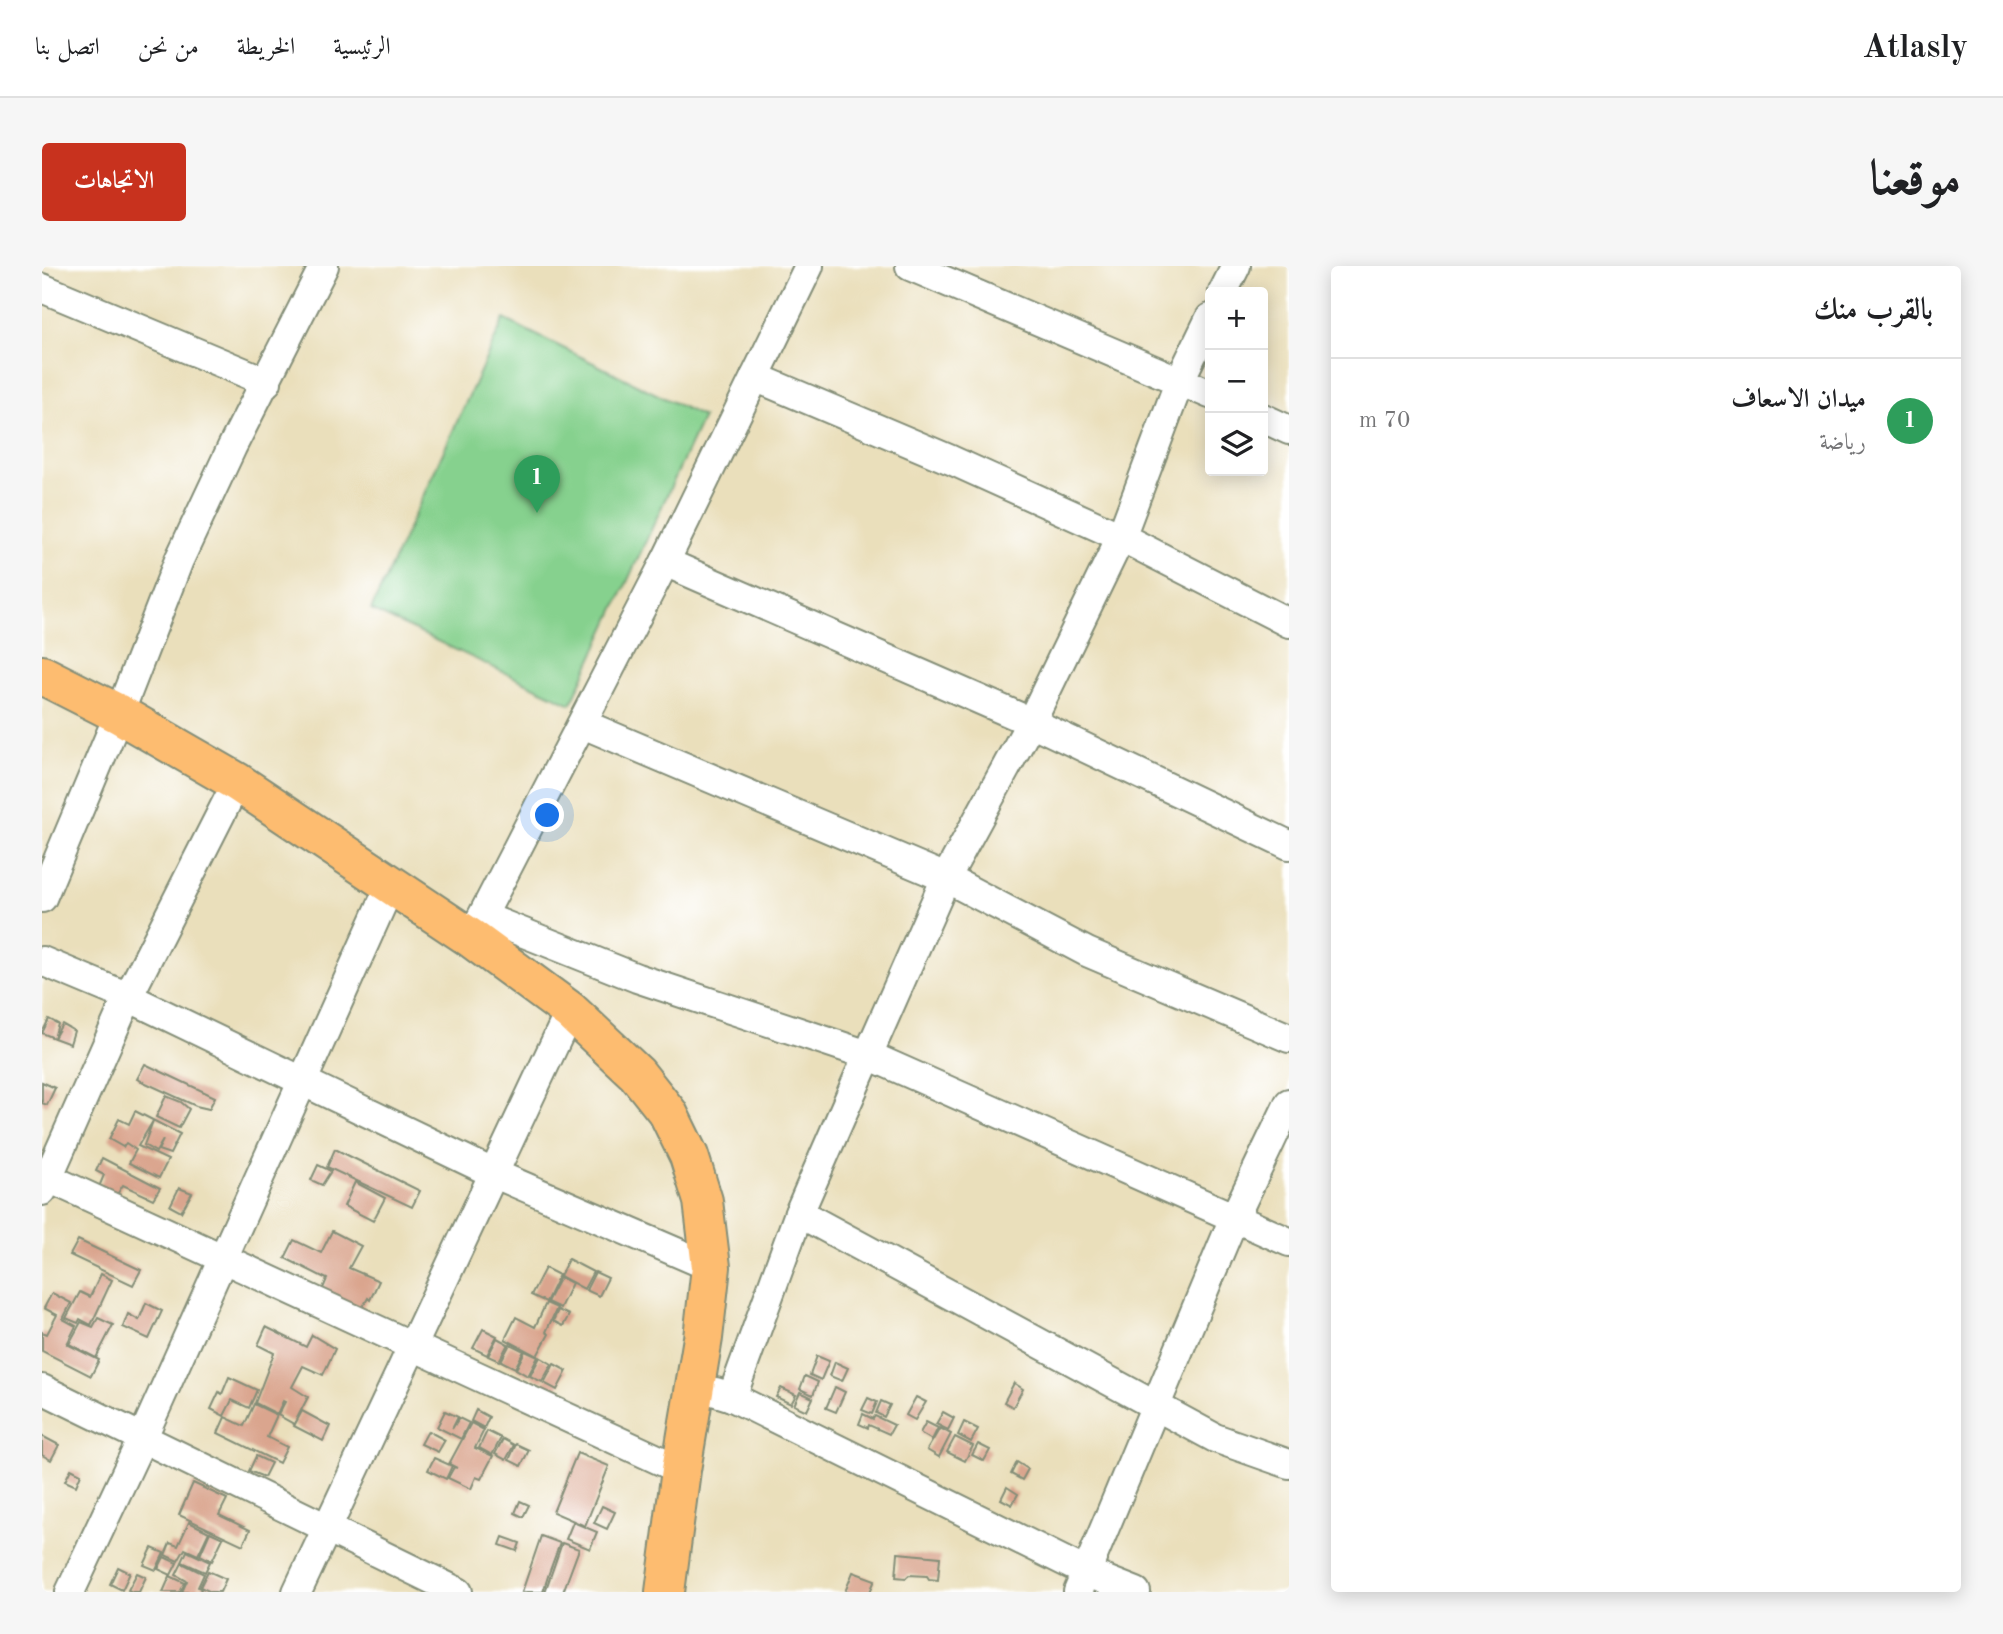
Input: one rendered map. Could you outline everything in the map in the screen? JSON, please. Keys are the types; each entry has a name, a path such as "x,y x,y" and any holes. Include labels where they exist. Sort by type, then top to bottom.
{"highway":[{"path":"42,675 119,714 237,782 391,884 478,927 637,1074 668,1113 690,1156 703,1201 711,1267 703,1338 664,1592"}],"street":[{"path":"42,898 119,714 179,560 232,447 324,266"},
{"path":"809,266 665,562 478,927 867,1055 1289,1242"},
{"path":"910,266 1205,392"},
{"path":"1226,287 1236,266"},
{"path":"42,288 267,382"},
{"path":"732,1397 799,1213 867,1055 946,878 1031,722 1121,537 1180,380 1205,328"},
{"path":"755,377 951,460 1121,537 1289,623"},
{"path":"1268,420 1289,430"},
{"path":"665,562 1031,722 1289,845"},
{"path":"583,724 946,878 1087,952 1289,1038"},
{"path":"237,782 128,997 44,1181 222,1257 681,1470"},
{"path":"70,1592 142,1439 391,884"},
{"path":"42,961 128,997 495,1174 711,1267"},
{"path":"297,1592 570,1011"},
{"path":"1083,1582 1234,1218 1289,1103"},
{"path":"799,1213 1215,1438 1289,1464"},
{"path":"695,1384 732,1397 1083,1582 1136,1592"},
{"path":"42,1389 458,1592"}],"green space":[{"path":"504,319 703,417 571,704 371,610"}],"building":[{"path":"49,1019 58,1024 54,1038 42,1033"},
{"path":"62,1024 74,1031 70,1044 54,1038"},
{"path":"145,1064 215,1097 209,1109 196,1106 137,1079"},
{"path":"42,1082 55,1088 47,1105 42,1103"},
{"path":"166,1096 181,1102 189,1109 179,1128 156,1117"},
{"path":"135,1111 180,1134 170,1154 158,1150 163,1140 156,1152 144,1145 153,1121 138,1146 168,1160 159,1178 129,1163 136,1150 126,1143 123,1147 109,1139 119,1119 129,1124"},
{"path":"335,1149 420,1191 412,1207 327,1167"},
{"path":"102,1158 160,1188 153,1199 123,1185 116,1196 99,1187 104,1175 96,1171"},
{"path":"318,1165 331,1171 322,1185 311,1180"},
{"path":"355,1182 385,1198 373,1221 344,1206"},
{"path":"179,1188 192,1193 181,1212 170,1206"},
{"path":"332,1231 361,1246 349,1268 379,1281 370,1300 368,1298 360,1312 321,1293 327,1279 285,1258 294,1240 321,1253"},
{"path":"78,1240 141,1270 133,1285 70,1255"},
{"path":"568,1259 593,1272 584,1289 560,1276"},
{"path":"545,1268 559,1275 546,1302 531,1295"},
{"path":"595,1272 608,1278 599,1296 586,1290"},
{"path":"101,1274 112,1280 91,1325 80,1319 78,1323 66,1318 80,1292 90,1297"},
{"path":"560,1277 572,1283 560,1308 547,1302"},
{"path":"52,1293 71,1303 63,1319 76,1326 67,1344 99,1360 91,1376 42,1351 42,1332 47,1334 57,1315 44,1308"},
{"path":"146,1303 162,1311 149,1339 123,1327 128,1314 139,1320"},
{"path":"546,1303 557,1308 546,1332 549,1334 537,1356 505,1339 516,1317 535,1327"},
{"path":"558,1310 569,1315 563,1326 553,1321"},
{"path":"98,1318 113,1325 96,1358 69,1344 81,1322 93,1327"},
{"path":"266,1327 306,1347 312,1335 335,1349 323,1375 303,1366 292,1387 308,1397 294,1424 278,1415 285,1402 283,1401 277,1414 255,1403 274,1353 258,1345"},
{"path":"483,1329 497,1336 487,1355 473,1348"},
{"path":"497,1338 508,1344 499,1361 488,1356"},
{"path":"510,1344 524,1351 515,1368 501,1361"},
{"path":"525,1351 538,1357 528,1376 516,1369"},
{"path":"817,1356 829,1361 821,1380 810,1375"},
{"path":"540,1357 552,1364 542,1382 530,1376"},
{"path":"835,1362 848,1368 842,1381 830,1376"},
{"path":"554,1364 567,1371 557,1390 544,1383"},
{"path":"805,1376 818,1382 813,1395 800,1389"},
{"path":"229,1377 257,1390 249,1408 232,1400 224,1416 211,1409 219,1392 222,1394"},
{"path":"1014,1383 1023,1389 1013,1407 1004,1402"},
{"path":"835,1387 845,1392 836,1412 826,1408"},
{"path":"781,1388 796,1395 791,1404 776,1397"},
{"path":"800,1392 813,1398 807,1411 794,1405"},
{"path":"916,1397 926,1402 915,1420 906,1415"},
{"path":"868,1398 877,1402 872,1414 862,1410"},
{"path":"881,1401 890,1405 884,1417 876,1413"},
{"path":"254,1404 277,1415 267,1437 287,1447 279,1463 218,1433 225,1417 244,1426"},
{"path":"476,1410 489,1417 484,1428 471,1421"},
{"path":"302,1411 330,1426 323,1441 294,1426"},
{"path":"445,1411 458,1417 452,1429 459,1418 469,1423 461,1439 437,1427"},
{"path":"943,1412 954,1418 948,1430 936,1424"},
{"path":"863,1414 873,1419 875,1416 894,1425 889,1434 869,1425 868,1428 859,1424"},
{"path":"926,1422 938,1428 932,1440 920,1433"},
{"path":"964,1422 978,1429 971,1442 958,1435"},
{"path":"471,1423 484,1430 475,1448 493,1456 481,1479 476,1477 471,1489 448,1478 454,1467 457,1468 449,1464"},
{"path":"940,1428 951,1434 939,1457 927,1450"},
{"path":"428,1431 445,1440 438,1452 421,1444"},
{"path":"487,1431 501,1438 492,1455 479,1448"},
{"path":"42,1436 59,1445 51,1460 42,1455"},
{"path":"955,1437 973,1446 965,1461 947,1452"},
{"path":"503,1439 514,1445 506,1460 495,1454"},
{"path":"516,1444 529,1450 521,1466 509,1460"},
{"path":"978,1444 990,1450 984,1461 972,1455"},
{"path":"577,1453 609,1466 585,1526 553,1512"},
{"path":"256,1456 271,1463 264,1477 249,1471"},
{"path":"434,1458 452,1466 446,1479 428,1470"},
{"path":"1017,1462 1028,1469 1022,1480 1011,1474"},
{"path":"71,1469 81,1474 76,1486 65,1481"},
{"path":"193,1483 227,1499 219,1515 250,1530 243,1545 179,1515"},
{"path":"1007,1487 1018,1494 1012,1505 1001,1499"},
{"path":"520,1501 529,1505 523,1517 515,1513"},
{"path":"602,1506 615,1512 607,1529 594,1523"},
{"path":"189,1522 209,1532 198,1555 185,1549 178,1561 165,1555 170,1543 178,1546"},
{"path":"573,1522 597,1532 590,1549 566,1539"},
{"path":"210,1532 223,1538 212,1561 200,1555"},
{"path":"541,1536 560,1543 543,1592 522,1592"},
{"path":"503,1537 520,1543 517,1551 500,1545"},
{"path":"562,1543 579,1549 563,1592 545,1592"},
{"path":"152,1548 164,1553 156,1570 144,1565"},
{"path":"187,1551 210,1562 205,1572 182,1562"},
{"path":"898,1553 940,1557 938,1580 929,1579 927,1576 896,1577"},
{"path":"164,1557 177,1563 171,1575 158,1569"},
{"path":"182,1563 204,1574 198,1587 201,1589 199,1592 182,1592 187,1581 176,1575"},
{"path":"118,1567 130,1573 122,1590 110,1584"},
{"path":"208,1571 226,1579 220,1592 211,1592 200,1587"},
{"path":"853,1572 875,1580 870,1592 845,1592"},
{"path":"137,1573 146,1577 139,1592 132,1592 128,1590"},
{"path":"170,1576 185,1583 180,1592 163,1592"}],"place":[{"name":"ميدان الاسعاف","path":"537,513"}]}
